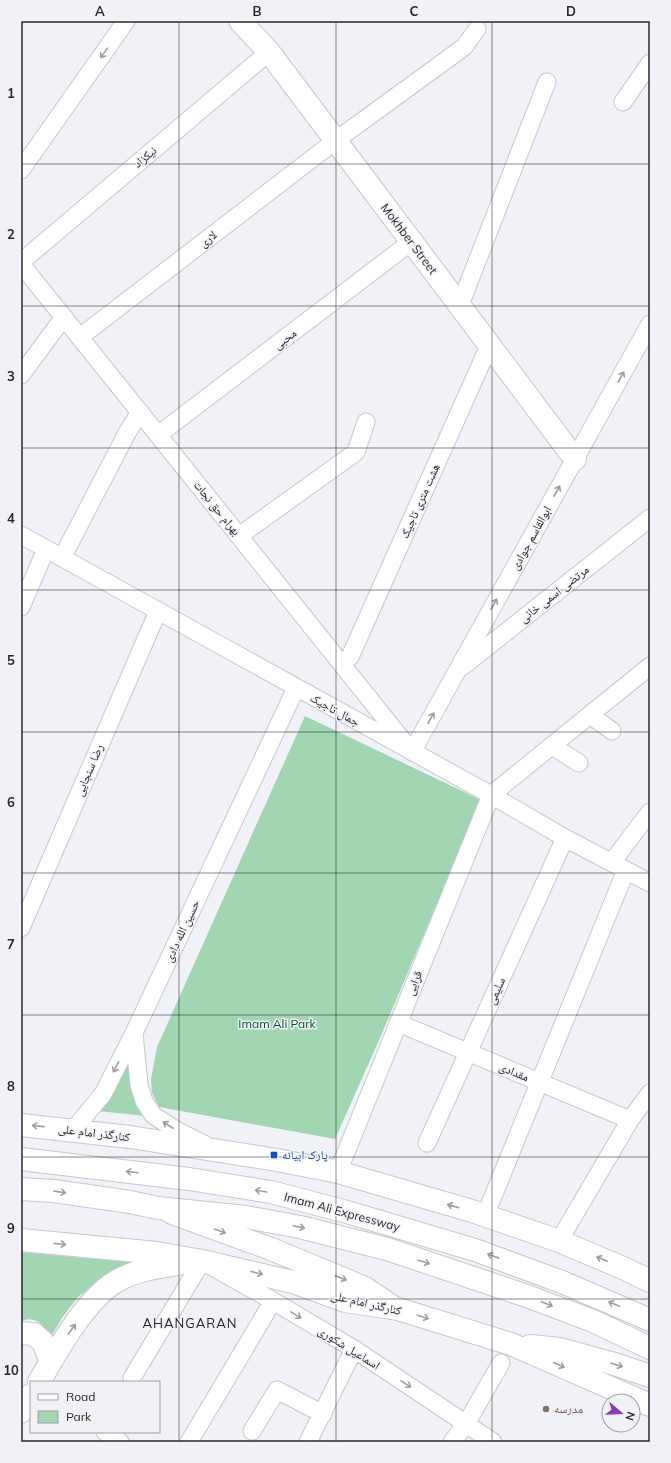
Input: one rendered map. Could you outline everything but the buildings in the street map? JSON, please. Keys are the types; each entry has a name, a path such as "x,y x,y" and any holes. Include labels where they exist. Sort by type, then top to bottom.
{"main road":[{"name":"Mokhber Street","path":"240,21 269,52 575,459"},
{"name":"کنارگذر امام علی","path":"21,1125 130,1137 215,1150 338,1172 485,1216 559,1241 650,1281"},
{"name":"Imam Ali Expressway","path":"21,1158 189,1179 271,1192 347,1212 475,1250 562,1282 650,1320"},
{"name":"Imam Ali Expressway","path":"21,1189 69,1193 130,1202 158,1208 246,1217 300,1227 387,1250 527,1296 593,1321 650,1348"},
{"path":"158,1208 271,1249 365,1288 398,1309"},
{"name":"کنارگذر امام علی","path":"21,1240 157,1253 202,1261 293,1282 345,1300 398,1309 511,1344 650,1405"},
{"path":"40,1381 64,1339 95,1300 112,1284 142,1271 202,1261"},
{"path":"21,1333 34,1334 44,1342 51,1362"},
{"path":"511,1344 560,1349 611,1363 650,1376"},
{"path":"21,1412 30,1397"}],"street":[{"path":"21,170 126,21"},
{"name":"لاری","path":"80,337 335,141 464,47 477,29"},
{"name":"نیکزاد","path":"21,263 269,52"},
{"path":"623,102 650,63"},
{"path":"460,305 547,82"},
{"name":"محبی","path":"158,435 411,242"},
{"name":"بهرام حق نجات","path":"21,263 412,752"},
{"path":"21,375 64,317"},
{"name":"ابوالقاسم جوادی","path":"412,752 650,324"},
{"name":"هشت متری تاجیک","path":"350,657 489,346"},
{"path":"62,558 140,412"},
{"path":"239,536 356,452 366,422"},
{"name":"مرتضی اسمی خانی","path":"457,671 650,518"},
{"name":"جمال تاجیک","path":"21,535 491,795 565,838 650,883"},
{"path":"21,608 46,549"},
{"name":"رضا سنجایی","path":"21,928 158,611"},
{"path":"491,795 650,666"},
{"name":"حسین الله دادی","path":"74,1130 103,1094 134,1032 296,688"},
{"path":"590,715 612,731"},
{"path":"552,746 579,763"},
{"name":"قرایی","path":"338,1172 491,795"},
{"path":"485,1216 540,1082 619,866 650,812"},
{"name":"سلیمی","path":"427,1143 565,838"},
{"name":"مقدادی","path":"398,1023 630,1120"},
{"path":"134,1032 139,1085 144,1101 153,1115 176,1130 215,1150"},
{"path":"559,1241 630,1120 650,1093"},
{"path":"132,1378 202,1261"},
{"name":"اسماعیل شکوری","path":"202,1261 354,1349 493,1442"},
{"path":"189,1442 273,1301"},
{"path":"308,1442 354,1349"},
{"path":"452,1442 466,1424 501,1363"},
{"path":"252,1431 277,1390 323,1414"},
{"path":"106,1433 120,1442"}],"green space":[{"name":"Imam Ali Park","path":"305,716 481,800 380,1038 335,1139 159,1107 152,1093 151,1079 157,1047"},
{"path":"129,1054 146,1116 98,1111"},
{"path":"21,1252 73,1257 162,1262 125,1264 110,1272 78,1297 62,1318 49,1340 43,1326 40,1323 32,1319 21,1321"}],"place":[{"name":"پارک ابیانه","path":"274,1155"},
{"name":"مدرسه","path":"546,1409"}],"district":[{"name":"AHANGARAN","path":"190,1323"}]}
